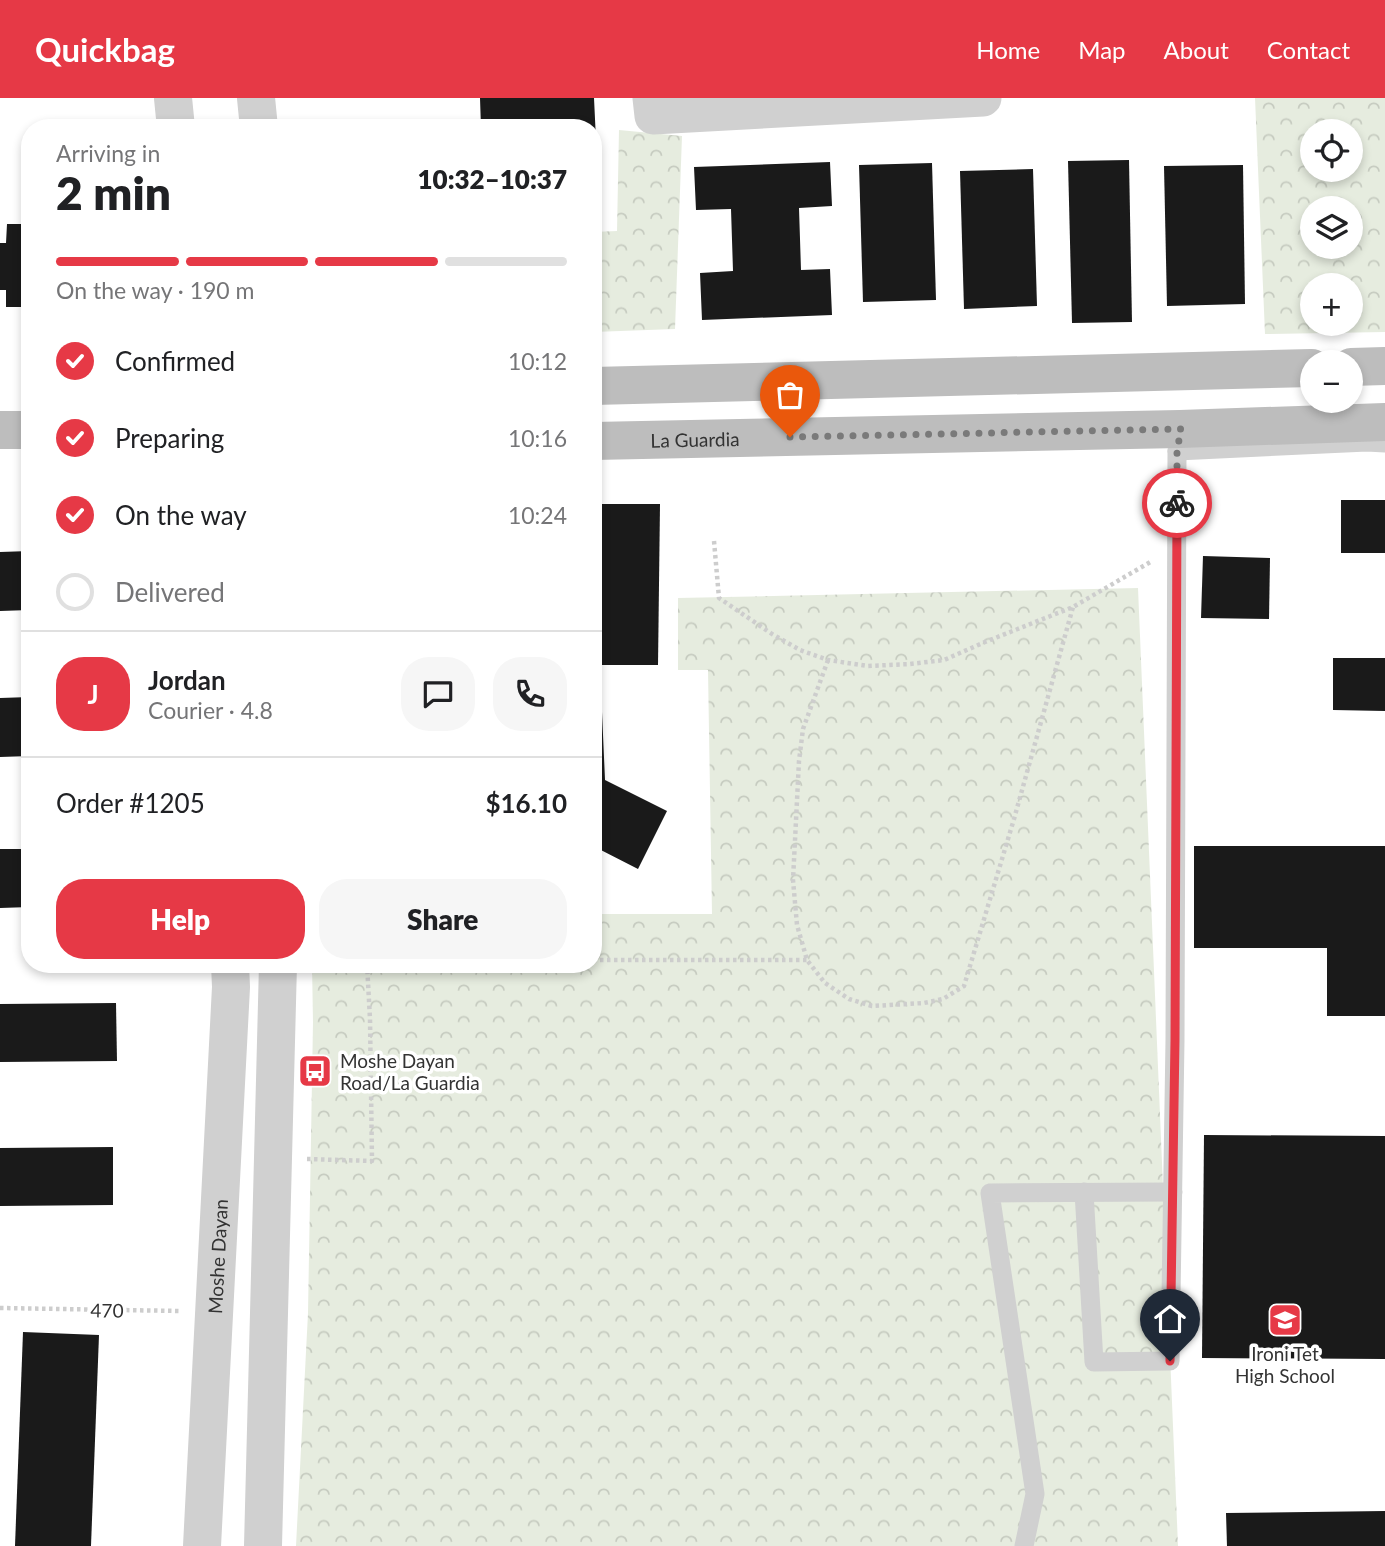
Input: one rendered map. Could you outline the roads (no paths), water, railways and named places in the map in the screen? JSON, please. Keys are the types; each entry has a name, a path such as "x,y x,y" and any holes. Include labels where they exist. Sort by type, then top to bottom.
{"main road":[{"path":"1363,367 1385,366"},
{"path":"602,386 1300,368"},
{"name":"La Guardia","path":"602,441 1179,440 1385,422"},
{"path":"0,430 21,430"}],"street":[{"path":"173,98 175,119"},
{"path":"256,98 257,119"},
{"path":"652,107 983,98"},
{"name":"Moshe Dayan","path":"202,1546 230,973"},
{"path":"263,1546 278,973"}],"lane":[{"path":"1084,1192 1094,1362 1170,1361 1179,440 1385,443"},
{"path":"1024,1546 1035,1494 990,1193 1173,1192"}],"place":[{"name":"Moshe Dayan Road/La Guardia","path":"315,1071"},
{"name":"Ironi Tet High School","path":"1285,1320"}]}
